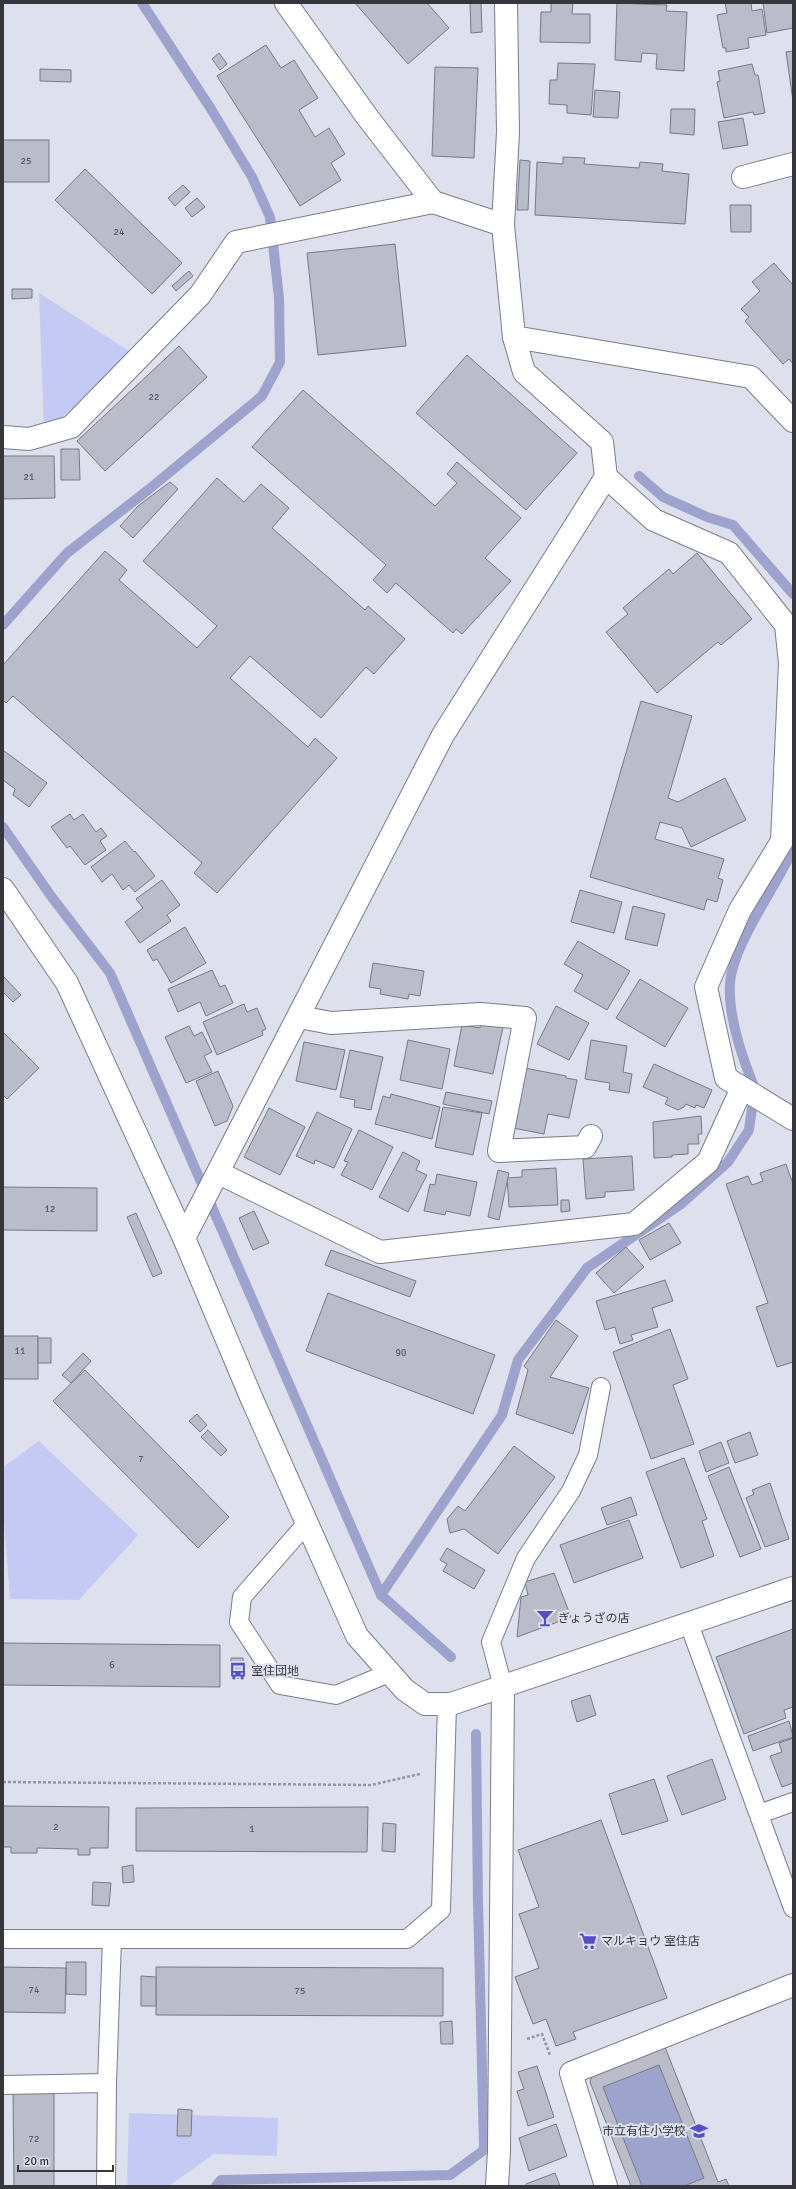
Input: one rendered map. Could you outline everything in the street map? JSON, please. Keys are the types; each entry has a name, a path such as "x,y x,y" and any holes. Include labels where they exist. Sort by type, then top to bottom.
{"street":[{"path":"286,3 368,118 433,202"},
{"path":"184,1238 218,1175 442,735 606,477 602,442 524,372 514,337 503,225 508,132 506,3"},
{"path":"743,177 793,164"},
{"path":"3,437 29,439 71,427 200,295 236,242 433,202 503,225"},
{"path":"514,337 751,377 793,422"},
{"path":"606,477 654,520 729,553 786,625 790,663 782,841 740,910 706,987 726,1078 793,1119"},
{"path":"3,889 67,983 184,1238 357,1636 405,1690 425,1704 449,1704 793,1588"},
{"path":"299,1017 331,1024 480,1014 525,1018 500,1150 585,1147 591,1136"},
{"path":"218,1175 380,1252 634,1224 708,1162 751,1094"},
{"path":"497,2186 500,2048 503,1687"},
{"path":"606,2186 570,2073 793,1985"}],"lane":[{"path":"503,1687 491,1642 526,1558 571,1491 588,1455 601,1387"},
{"path":"307,1523 242,1597 239,1622 280,1685 336,1695 389,1673"},
{"path":"689,1624 793,1908"},
{"path":"3,1939 407,1939 441,1910 449,1704"},
{"path":"759,1814 793,1802"},
{"path":"106,2186 107,2083 112,1939"},
{"path":"3,2085 107,2083"}],"path":[{"path":"3,1782 371,1785 423,1773"},
{"path":"500,2048 542,2034 556,2069 570,2073"}],"shaded area":[{"path":"39,293 135,355 44,432"},
{"path":"39,1441 138,1535 79,1600 10,1599 3,1509 3,1467"},
{"path":"659,2065 704,2178 684,2186 642,2186 603,2087"},
{"path":"129,2113 278,2118 277,2156 214,2154 169,2186 127,2186"}],"building":[{"path":"355,3 427,3 449,28 408,64"},
{"path":"470,3 481,3 482,32 471,33"},
{"path":"551,3 573,3 572,14 590,14 590,43 540,42 541,12 551,12"},
{"path":"617,3 667,5 666,11 687,12 684,71 656,69 657,54 642,53 641,62 615,60"},
{"path":"725,3 751,3 752,11 762,9 766,35 748,38 749,48 726,52 726,48 723,48 717,15 727,13"},
{"path":"763,3 793,3 793,28 767,33"},
{"path":"266,45 281,68 294,60 318,98 299,110 315,137 329,128 345,154 331,163 341,180 300,206 217,76"},
{"path":"793,51 793,101 786,52"},
{"path":"219,53 227,64 220,70 212,59"},
{"path":"558,63 595,64 591,115 567,113 567,105 549,104 550,80 557,80"},
{"path":"752,64 755,75 758,75 765,113 754,115 753,112 724,118 717,82 720,81 718,71"},
{"path":"435,67 478,68 474,158 432,156"},
{"path":"40,69 71,70 71,82 40,81"},
{"path":"595,90 620,92 618,118 593,117"},
{"path":"671,109 695,109 694,135 670,133"},
{"path":"743,118 748,145 723,149 718,122"},
{"path":"3,140 49,140 49,182 3,182"},
{"path":"563,157 585,158 584,164 639,168 640,162 663,164 662,171 689,174 685,224 535,215 537,162 563,164"},
{"path":"520,160 530,161 528,210 517,210"},
{"path":"85,169 182,263 152,294 55,200"},
{"path":"183,185 190,192 175,206 168,198"},
{"path":"197,198 205,207 192,217 185,208"},
{"path":"730,205 751,205 751,232 731,232"},
{"path":"395,244 406,346 318,355 307,253"},
{"path":"774,263 793,285 793,364 789,359 783,364 745,321 749,317 741,309 760,291 752,282"},
{"path":"189,271 193,276 176,291 172,286"},
{"path":"12,289 32,289 32,298 12,299"},
{"path":"179,346 207,377 105,471 77,441"},
{"path":"467,355 577,453 526,510 416,413"},
{"path":"303,390 435,506 457,483 447,474 457,462 521,518 485,558 511,581 462,634 456,629 453,633 396,583 387,593 373,580 386,565 252,447"},
{"path":"61,449 79,449 80,480 61,480"},
{"path":"3,456 54,456 55,498 3,499"},
{"path":"217,478 244,502 261,484 289,508 272,528 365,610 368,606 405,639 374,674 366,667 321,718 250,656 230,678 308,747 315,738 337,758 217,893 194,873 202,863 13,696 6,703 3,700 3,665 105,551 127,570 119,580 197,648 217,626 143,561"},
{"path":"170,482 178,489 133,538 120,526 138,506"},
{"path":"697,553 752,619 721,645 718,642 657,693 606,632 628,614 623,608 669,569 673,574"},
{"path":"641,701 692,716 668,798 678,802 725,778 746,820 691,847 682,828 660,822 655,839 724,859 718,878 723,880 717,902 707,899 704,910 590,877"},
{"path":"3,750 47,783 29,807 13,795 15,789 3,780"},
{"path":"70,814 74,820 83,814 96,832 101,828 107,836 100,841 106,850 85,865 70,846 67,848 51,827"},
{"path":"125,841 155,876 135,892 129,885 123,890 112,874 102,882 91,867"},
{"path":"162,880 180,905 167,915 171,921 140,943 125,922 143,908 136,899"},
{"path":"580,890 622,902 614,933 571,922"},
{"path":"633,906 665,914 657,946 625,939"},
{"path":"185,927 206,963 171,983 157,959 153,961 147,950"},
{"path":"578,941 630,971 607,1010 574,991 583,975 564,964"},
{"path":"373,963 424,971 420,996 409,994 408,999 380,994 381,989 369,987"},
{"path":"212,970 220,987 225,985 233,1003 206,1016 200,1002 178,1012 168,989"},
{"path":"3,976 21,995 13,1002 3,992"},
{"path":"640,979 688,1008 665,1047 616,1018"},
{"path":"244,1004 247,1012 257,1008 266,1029 262,1031 263,1035 217,1055 203,1022"},
{"path":"556,1006 589,1023 569,1060 537,1044"},
{"path":"481,1023 503,1027 493,1074 454,1066 462,1025 480,1028"},
{"path":"189,1026 194,1036 202,1032 212,1052 204,1056 212,1072 186,1083 165,1037"},
{"path":"3,1032 39,1068 7,1099 3,1095"},
{"path":"408,1040 450,1049 442,1089 400,1080"},
{"path":"591,1040 627,1046 623,1072 632,1074 629,1093 609,1090 610,1083 585,1079"},
{"path":"304,1042 345,1050 336,1090 296,1081"},
{"path":"350,1050 383,1057 371,1110 354,1107 355,1100 340,1097"},
{"path":"654,1064 712,1090 704,1108 696,1105 695,1108 686,1104 678,1110 665,1104 668,1098 643,1087"},
{"path":"525,1068 566,1076 566,1078 577,1080 569,1118 548,1114 544,1134 513,1128"},
{"path":"218,1071 233,1106 227,1121 215,1126 196,1081"},
{"path":"446,1092 492,1101 489,1114 443,1104"},
{"path":"391,1094 440,1107 432,1139 375,1124 383,1096 390,1098"},
{"path":"443,1107 482,1113 473,1155 435,1147"},
{"path":"269,1108 305,1127 280,1175 244,1157"},
{"path":"317,1112 352,1129 334,1168 315,1160 314,1164 296,1156"},
{"path":"701,1116 702,1134 698,1134 699,1144 688,1144 688,1154 654,1158 653,1122"},
{"path":"359,1130 393,1147 372,1190 341,1175 348,1162 344,1161"},
{"path":"403,1152 420,1161 416,1170 427,1175 408,1212 379,1197"},
{"path":"632,1156 634,1190 605,1192 605,1197 586,1199 583,1159"},
{"path":"786,1164 793,1184 793,1362 777,1367 756,1307 768,1303 726,1184 748,1176 752,1185 763,1181 760,1173"},
{"path":"556,1168 558,1205 509,1207 507,1178 522,1177 522,1170"},
{"path":"498,1170 509,1173 499,1220 488,1217"},
{"path":"437,1174 477,1182 470,1216 446,1211 445,1215 424,1211 430,1184 435,1185"},
{"path":"3,1187 97,1188 97,1231 3,1230"},
{"path":"561,1200 569,1200 570,1211 561,1212"},
{"path":"254,1211 269,1243 253,1250 239,1218"},
{"path":"136,1213 162,1273 153,1277 127,1217"},
{"path":"669,1223 681,1243 650,1260 639,1240"},
{"path":"626,1247 644,1267 614,1293 596,1273"},
{"path":"331,1250 416,1281 410,1297 325,1265"},
{"path":"665,1280 673,1301 652,1308 658,1327 631,1335 633,1340 620,1344 615,1327 605,1330 596,1301"},
{"path":"328,1293 495,1355 473,1414 306,1351"},
{"path":"556,1320 578,1336 550,1377 589,1388 573,1434 516,1414 528,1370 524,1366"},
{"path":"670,1329 688,1379 673,1385 694,1444 651,1459 613,1352"},
{"path":"3,1336 38,1336 38,1379 3,1379"},
{"path":"38,1338 51,1338 51,1363 38,1363"},
{"path":"83,1353 91,1361 71,1383 62,1375"},
{"path":"85,1370 229,1517 198,1548 53,1401"},
{"path":"197,1414 207,1425 200,1432 189,1421"},
{"path":"208,1430 227,1450 221,1456 201,1437"},
{"path":"750,1432 758,1455 735,1463 727,1441"},
{"path":"721,1442 729,1463 706,1472 699,1451"},
{"path":"514,1446 555,1477 498,1554 464,1529 450,1533 447,1519 458,1506 465,1511"},
{"path":"684,1458 707,1519 702,1521 714,1556 681,1568 646,1472"},
{"path":"729,1467 761,1549 740,1557 708,1476"},
{"path":"770,1483 789,1539 765,1547 746,1498 754,1494 752,1490"},
{"path":"631,1497 637,1515 607,1525 601,1508"},
{"path":"629,1520 643,1558 574,1583 560,1545"},
{"path":"447,1548 485,1570 474,1589 443,1571 447,1564 440,1560"},
{"path":"554,1573 571,1617 517,1637 521,1597 528,1595 525,1582"},
{"path":"793,1629 793,1707 784,1710 786,1718 744,1734 716,1657"},
{"path":"3,1643 220,1645 220,1687 3,1685"},
{"path":"231,1658 243,1658 244,1678 231,1679"},
{"path":"590,1695 596,1715 577,1722 571,1701"},
{"path":"789,1721 793,1737 753,1751 748,1736"},
{"path":"793,1738 793,1783 782,1787 770,1756 782,1752 779,1743"},
{"path":"712,1759 726,1799 682,1815 667,1776"},
{"path":"654,1779 668,1821 622,1835 609,1794"},
{"path":"3,1806 109,1807 108,1848 90,1848 90,1855 78,1855 78,1849 37,1848 37,1853 11,1853 11,1847 3,1847"},
{"path":"368,1807 367,1852 136,1851 136,1808"},
{"name":"マルキョウ 室住店","path":"601,1820 667,1998 573,2032 576,2039 556,2046 546,2019 533,2024 515,1977 539,1968 519,1914 539,1907 518,1850"},
{"path":"383,1823 396,1824 395,1852 382,1851"},
{"path":"133,1865 134,1882 123,1883 122,1867"},
{"path":"93,1882 111,1883 109,1906 92,1905"},
{"path":"66,1962 86,1962 86,1995 66,1994"},
{"path":"3,1967 66,1968 65,2013 3,2012"},
{"path":"156,1967 443,1968 443,2016 156,2015"},
{"path":"141,1976 156,1977 156,2006 141,2006"},
{"path":"452,2021 453,2044 441,2044 440,2022"},
{"path":"665,2047 718,2182 726,2179 729,2186 684,2186 704,2178 659,2065 603,2087 642,2186 631,2186 590,2082 592,2075"},
{"path":"537,2066 554,2117 528,2126 517,2091 524,2089 518,2072"},
{"path":"13,2093 54,2093 54,2186 14,2186"},
{"path":"178,2109 192,2110 191,2136 177,2136"},
{"path":"556,2124 567,2156 529,2171 519,2138"},
{"path":"555,2173 560,2186 526,2186 526,2184"}],"waterway":[{"path":"3,625 67,553 148,490 262,396 280,362 279,298 270,217 252,177 211,109 142,3"},
{"path":"639,476 663,497 707,517 733,525 793,594"},
{"path":"3,827 51,896 110,973 381,1595 451,1657"},
{"path":"381,1595 502,1415 518,1360 587,1268 681,1204 728,1162 749,1130 752,1108 759,1099 738,1043 732,1013 730,984 738,952 793,849"},
{"path":"216,2186 221,2180 450,2175 484,2150 478,1901 476,1734"}],"place":[{"name":"ぎょうざの店","path":"545,1618"},
{"name":"室住団地","path":"238,1671"},
{"name":"マルキョウ 室住店","path":"588,1941"},
{"name":"市立有住小学校","path":"699,2131"}]}
